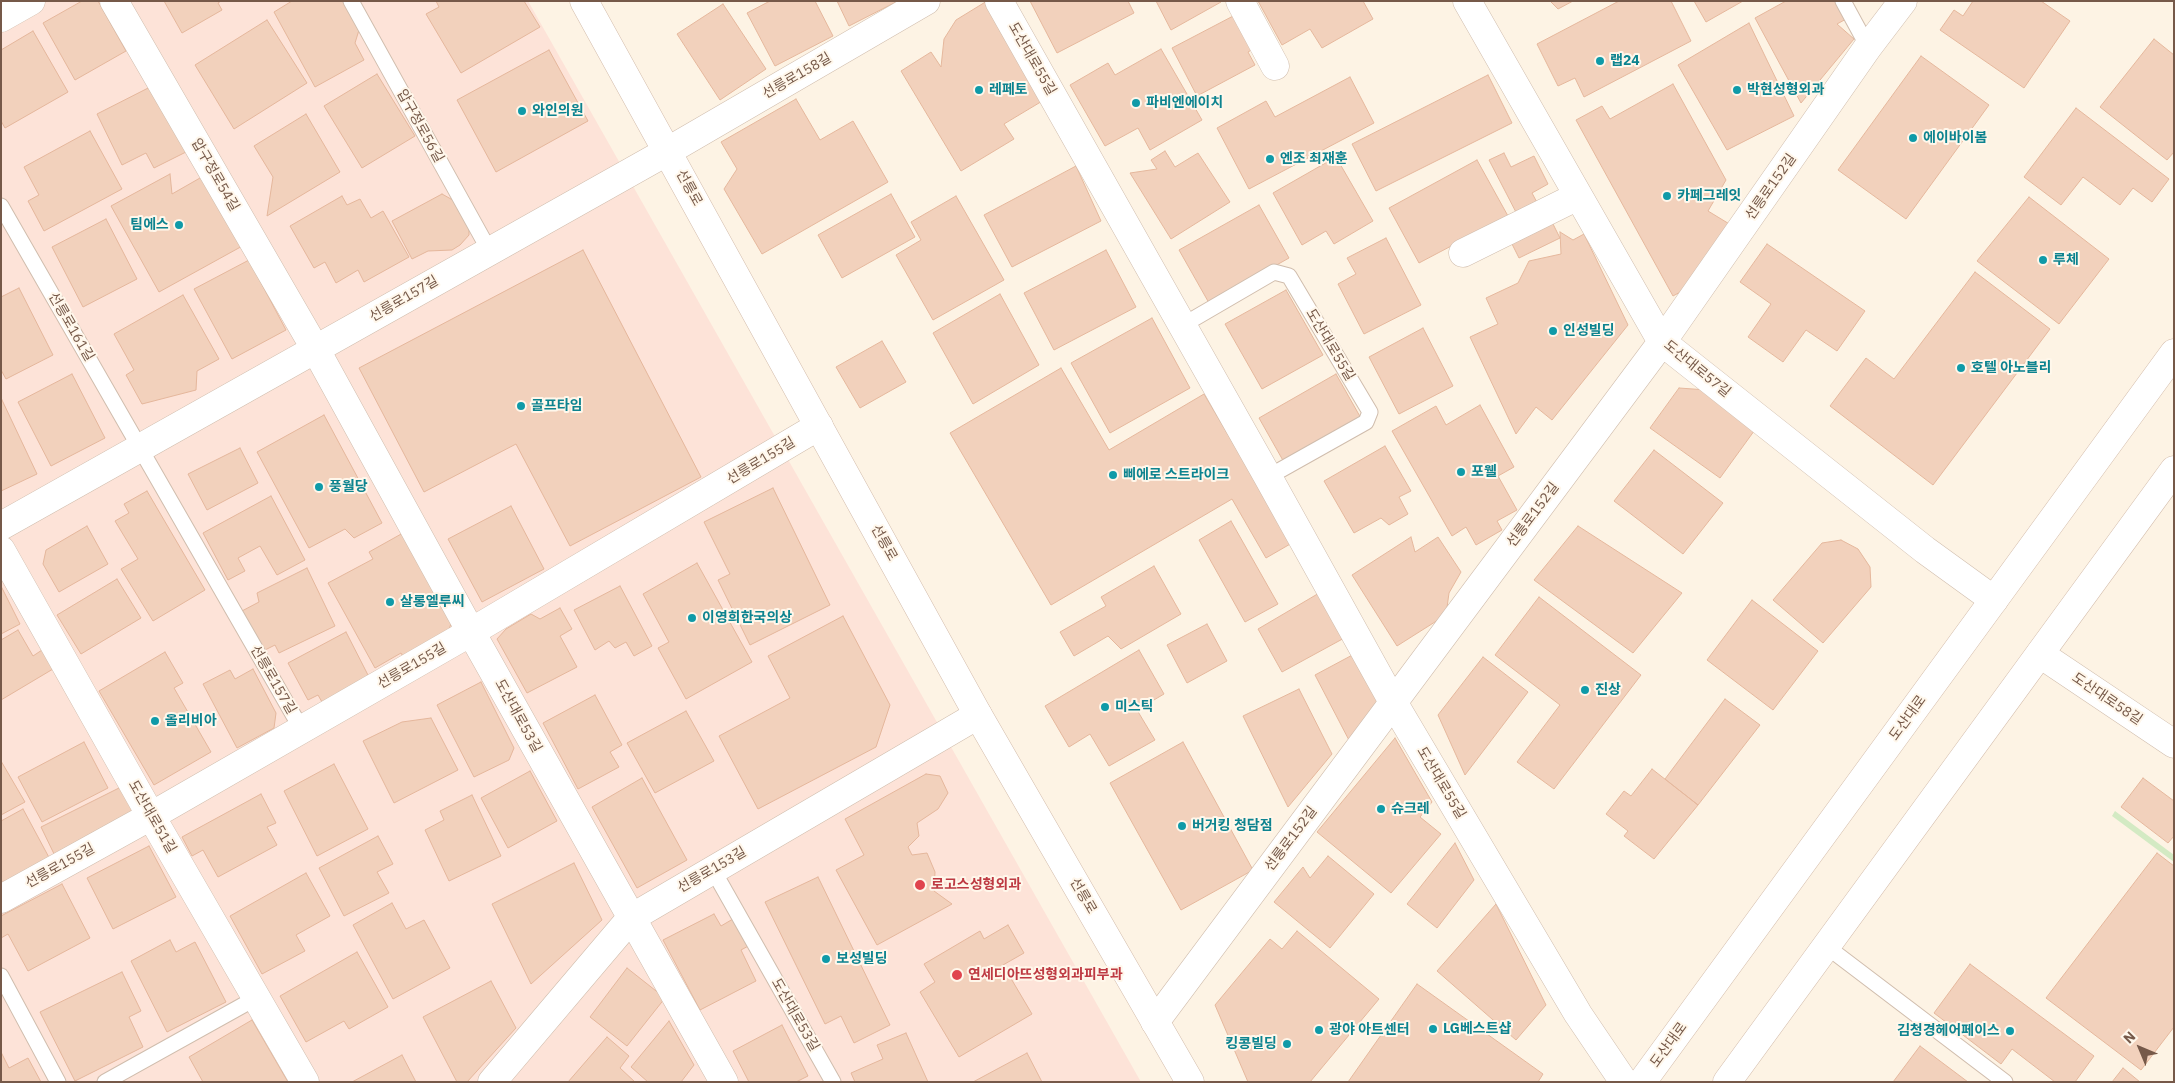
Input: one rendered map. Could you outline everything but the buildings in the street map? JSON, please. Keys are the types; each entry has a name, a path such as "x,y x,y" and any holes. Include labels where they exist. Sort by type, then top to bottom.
{"street":[{"path":"1,18 32,1"},
{"name":"압구정로54길","path":"114,1 316,350"},
{"name":"선릉로","path":"584,1 978,715 1190,1082"},
{"name":"선릉로158길","path":"668,151 926,1"},
{"name":"도산대로55길","path":"999,1 1183,325 1393,702 1578,1014 1624,1082"},
{"path":"1240,1 1275,66"},
{"name":"도산대로57길","path":"1467,1 1662,342 1926,550 1994,600"},
{"name":"선릉로152길","path":"1155,1022 1662,342 1902,1"},
{"name":"선릉로157길","path":"1,526 668,151"},
{"path":"1463,253 1578,196"},
{"name":"도산대로53길","path":"316,350 471,632 724,1082"},
{"name":"도산대로","path":"1642,1082 2174,353"},
{"name":"선릉로155길","path":"1,899 302,730 819,426"},
{"path":"1727,1082 2174,470"},
{"name":"도산대로51길","path":"1,550 151,816 305,1082"},
{"name":"도산대로58길","path":"2040,654 2174,744"},
{"name":"선릉로153길","path":"492,1082 631,918 978,715"}],"lane":[{"name":"압구정로56길","path":"351,1 489,250"},
{"path":"1843,1 1868,47"},
{"name":"선릉로161길","path":"1,206 140,449"},
{"name":"도산대로55길","path":"1183,325 1274,272 1289,276 1370,412 1366,422 1268,477"},
{"name":"선릉로157길","path":"140,449 302,730"},
{"name":"도산대로53길","path":"713,870 833,1082"},
{"path":"1826,946 2005,1082"},
{"path":"1,976 58,1082"},
{"path":"105,1082 256,998"}],"shaded area":[{"path":"1,1 528,1 1141,1082 1,1082"}],"green space":[{"path":"2115,811 2174,855 2174,862 2112,816"}],"place":[{"name":"랩24","path":"1600,61"},
{"name":"레페토","path":"979,90"},
{"name":"박현성형외과","path":"1737,90"},
{"name":"파비엔에이치","path":"1136,103"},
{"name":"와인의원","path":"522,111"},
{"name":"에이바이봄","path":"1913,138"},
{"name":"엔조 최재훈","path":"1270,159"},
{"name":"카페그레잇","path":"1667,196"},
{"name":"팀에스","path":"179,225"},
{"name":"루체","path":"2043,260"},
{"name":"인성빌딩","path":"1553,331"},
{"name":"호텔 아노블리","path":"1961,368"},
{"name":"골프타임","path":"521,406"},
{"name":"포웰","path":"1461,472"},
{"name":"삐에로 스트라이크","path":"1113,475"},
{"name":"풍월당","path":"319,487"},
{"name":"살롱엘루씨","path":"390,602"},
{"name":"이영희한국의상","path":"692,618"},
{"name":"진상","path":"1585,690"},
{"name":"미스틱","path":"1105,707"},
{"name":"올리비아","path":"155,721"},
{"name":"슈크레","path":"1381,809"},
{"name":"버거킹 청담점","path":"1182,826"},
{"name":"로고스성형외과","path":"920,885"},
{"name":"보성빌딩","path":"826,959"},
{"name":"연세디아뜨성형외과피부과","path":"957,975"},
{"name":"LG베스트샵","path":"1433,1029"},
{"name":"광야 아트센터","path":"1319,1030"},
{"name":"김청경헤어페이스","path":"2010,1031"},
{"name":"킹콩빌딩","path":"1287,1044"}]}
